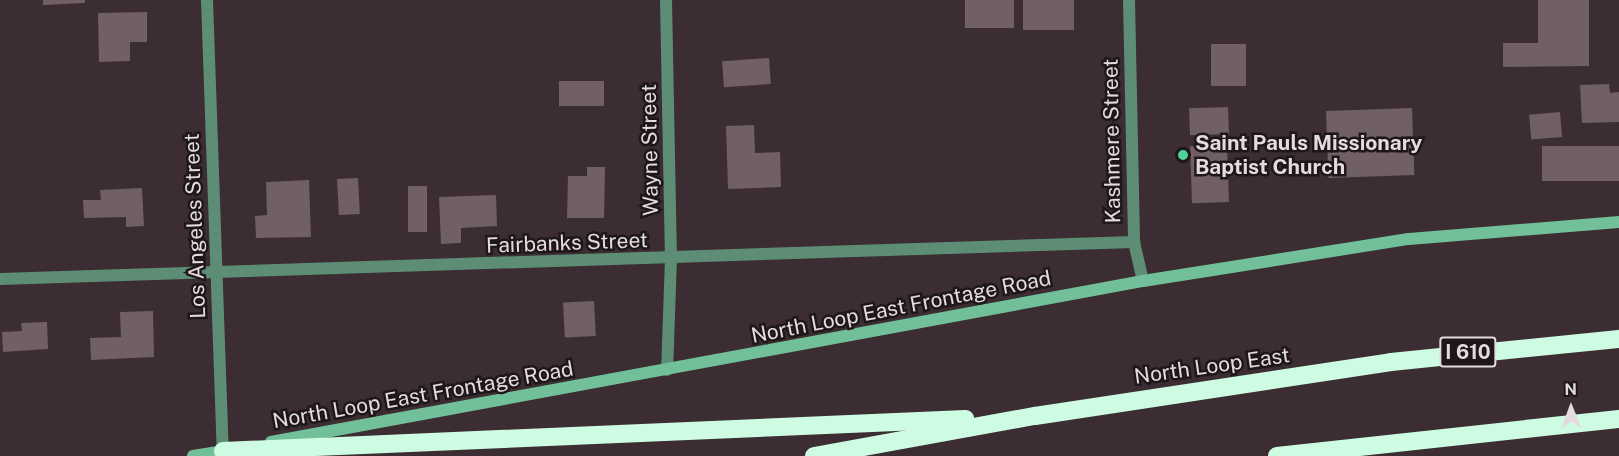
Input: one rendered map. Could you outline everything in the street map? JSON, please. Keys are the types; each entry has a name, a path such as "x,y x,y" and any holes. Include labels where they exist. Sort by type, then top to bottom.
{"highway":[{"name":"North Loop East","path":"814,456 1035,416 1391,362 1619,339"},
{"path":"223,451 1035,416"},
{"path":"1277,456 1619,419"}],"main road":[{"name":"North Loop East Frontage Road","path":"193,456 1143,281 1409,239 1619,222"}],"street":[{"name":"Los Angeles Street","path":"207,0 223,451"},
{"name":"Wayne Street","path":"666,0 671,258 667,370"},
{"name":"Kashmere Street","path":"1129,0 1134,242 1143,281"},
{"name":"Fairbanks Street","path":"0,279 1134,242"}],"building":[{"path":"43,0 85,0 85,3 43,5"},
{"path":"965,0 1014,0 1014,28 965,28"},
{"path":"1023,0 1074,0 1074,30 1023,30"},
{"path":"1538,0 1589,0 1589,66 1503,67 1503,43 1538,43"},
{"path":"147,12 147,42 130,42 130,61 99,62 98,13"},
{"path":"1211,44 1246,44 1246,86 1211,86"},
{"path":"769,58 771,84 724,87 722,61"},
{"path":"559,81 604,81 604,106 559,106"},
{"path":"1609,84 1610,93 1619,92 1619,122 1582,123 1580,85"},
{"path":"1228,107 1229,134 1190,135 1189,108"},
{"path":"1412,108 1414,175 1328,178 1326,111"},
{"path":"1560,112 1562,137 1531,140 1529,115"},
{"path":"754,125 755,153 780,152 781,187 728,189 726,126"},
{"path":"1227,145 1229,202 1192,203 1190,146"},
{"path":"1542,146 1619,146 1619,181 1542,181"},
{"path":"587,167 605,167 604,218 567,218 568,176 587,176"},
{"path":"358,178 360,214 339,215 337,179"},
{"path":"309,180 311,237 256,238 255,216 267,215 266,182"},
{"path":"408,186 427,186 427,232 408,232"},
{"path":"142,188 144,226 126,227 126,217 84,218 83,200 101,200 100,190"},
{"path":"496,195 497,226 461,228 461,243 441,244 439,197"},
{"path":"594,301 596,336 565,338 563,303"},
{"path":"153,311 154,357 91,360 90,338 121,337 120,312"},
{"path":"47,322 48,349 3,352 2,332 22,331 21,323"}],"place":[{"name":"Saint Pauls Missionary Baptist Church","path":"1183,155"}]}
